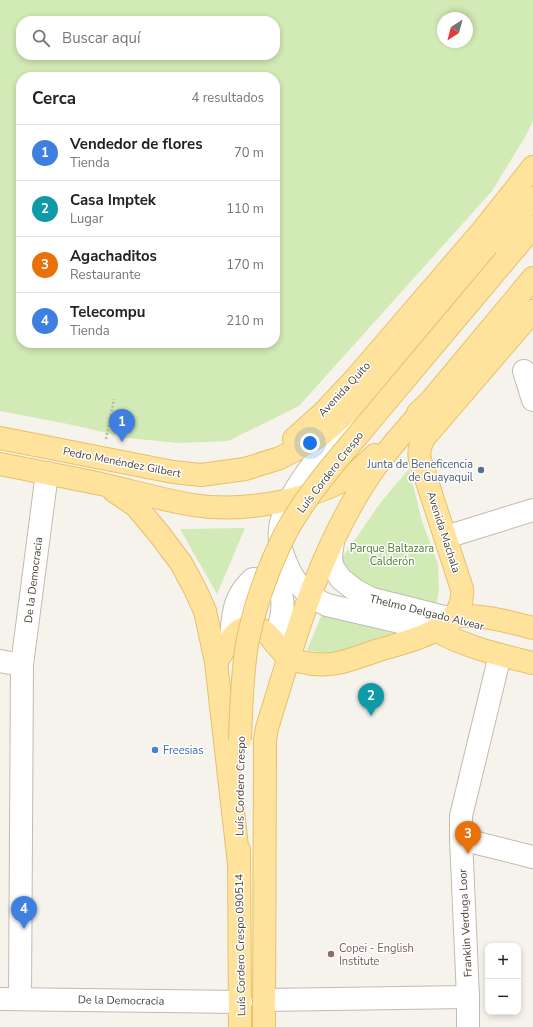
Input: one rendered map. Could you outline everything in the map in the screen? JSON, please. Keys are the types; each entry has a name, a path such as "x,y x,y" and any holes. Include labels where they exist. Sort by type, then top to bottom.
{"main road":[{"name":"Avenida Quito","path":"245,469 276,452 297,437 323,412 360,373 483,230 533,167"},
{"name":"Avenida Quito","path":"245,469 280,458 318,438 371,391 533,198"},
{"name":"Luís Cordero Crespo","path":"239,864 242,686 253,621 264,584 283,538 304,502 344,452 533,227"},
{"path":"264,1027 265,740 266,728 282,650 310,596 333,541 356,496 372,472 533,278"},
{"name":"Avenida Machala","path":"447,622 462,602 462,589 420,460 418,453 420,445 424,438 533,311"},
{"path":"0,464 200,506 246,507 291,499 316,492 341,482 364,466 428,403"},
{"name":"Pedro Menéndez Gilbert","path":"0,438 173,472 201,476 245,469"},
{"path":"100,484 122,496 136,506 156,529 181,564 205,611 216,662 239,864"},
{"name":"Thelmo Delgado Alvear","path":"447,622 479,616 533,628"},
{"path":"216,662 240,630 248,627 260,629 268,634 282,650 309,663 338,663 407,642 447,622"},
{"name":"Thelmo Delgado Alvear","path":"447,622 468,646 500,656 533,663"},
{"name":"Luís Cordero Crespo 090514","path":"239,864 240,1027"}],"street":[{"path":"524,371 533,400"},
{"name":"Thelmo Delgado Alvear","path":"371,391 305,476 291,499 280,528 280,541 283,557 289,570 301,587 310,596 316,601 327,605 447,622 533,638"},
{"name":"De la Democracia","path":"47,473 22,665 10,999 241,1002"},
{"path":"446,537 533,510"},
{"name":"Thelmo Delgado Alvear","path":"333,541 331,557 332,566 341,578 355,590 372,599 447,622 533,653"},
{"path":"231,640 233,609 237,598 242,590 253,579 267,580 281,592 283,600 282,650"},
{"name":"Franklin Verduga Loor","path":"468,1027 461,816 500,656"},
{"path":"0,661 22,665"},
{"path":"461,839 533,857"},
{"path":"264,1000 468,997"}],"path":[{"path":"105,444 114,399"}],"green space":[{"path":"0,0 533,0 533,121 525,137 492,191 299,406 228,441 178,443 128,438 73,425 0,411"},
{"name":"Parque Baltazara Calderón","path":"409,469 422,521 438,564 439,591 436,606 357,583 340,561 381,502"},
{"path":"245,528 217,594 180,529"},
{"path":"323,612 397,634 339,656 307,650"}],"place":[{"name":"Vendedor de flores","path":"122,442"},
{"name":"Junta de Beneficencia de Guayaquil","path":"481,470"},
{"name":"Casa Imptek","path":"371,716"},
{"name":"Freesias","path":"155,750"},
{"name":"Agachaditos","path":"468,854"},
{"name":"Telecompu","path":"24,929"},
{"name":"Copei - English Institute","path":"331,954"}]}
